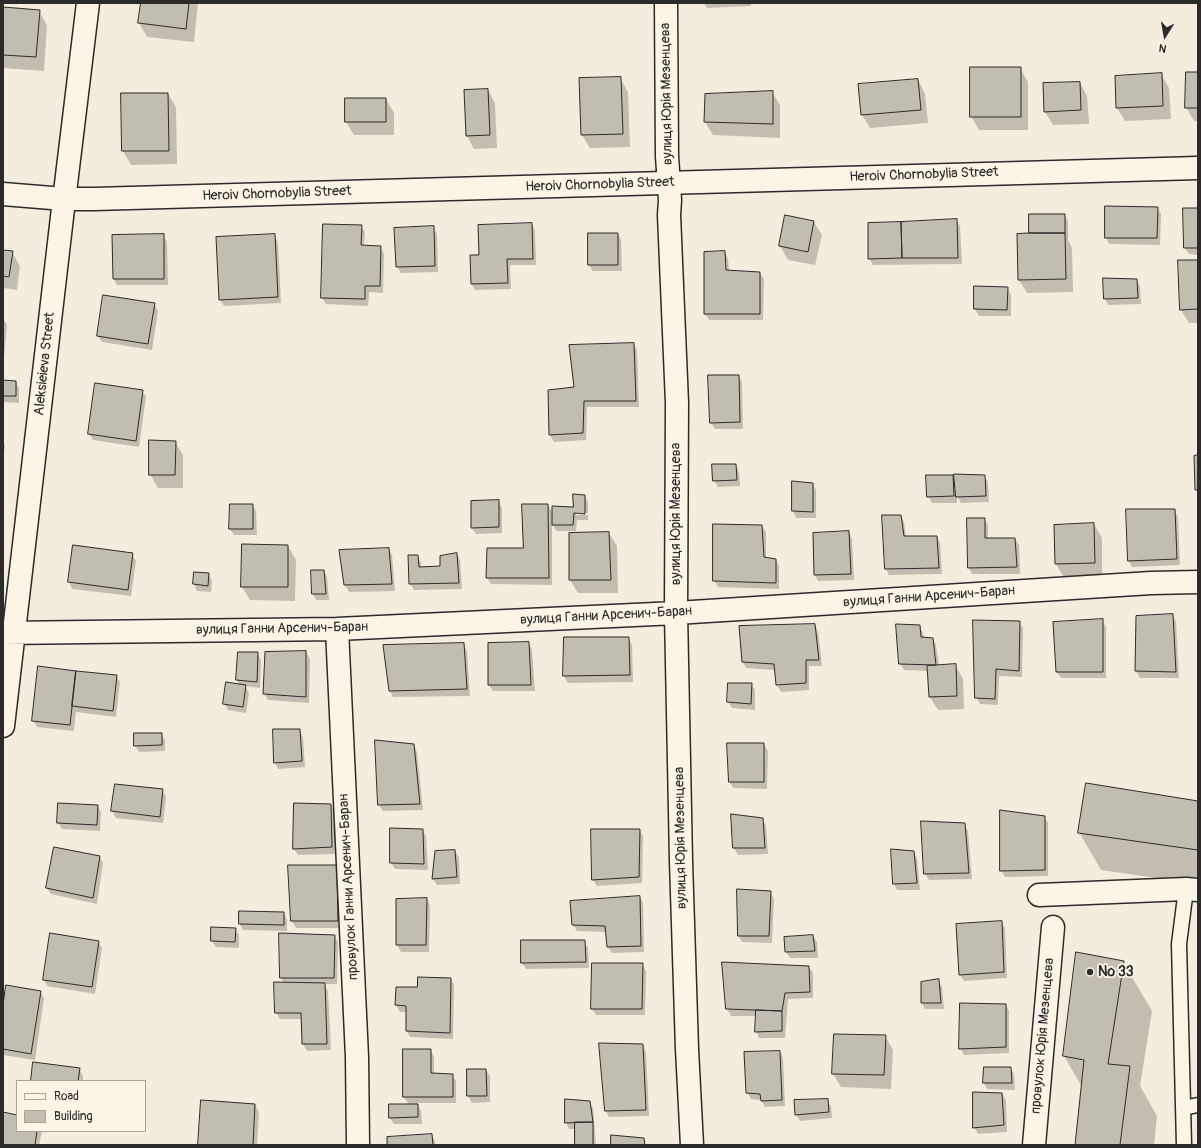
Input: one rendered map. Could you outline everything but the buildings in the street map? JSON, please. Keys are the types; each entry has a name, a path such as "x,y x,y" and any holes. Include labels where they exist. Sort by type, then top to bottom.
{"street":[{"name":"Aleksieieva Street","path":"3,726 8,633 88,3"},
{"name":"вулиця Юрія Мезенцева","path":"666,3 667,156 676,403 676,613 680,861 692,1145"},
{"name":"Heroiv Chornobylia Street","path":"3,194 64,200 1198,168"},
{"name":"вулиця Ганни Арсенич-Баран","path":"8,633 337,629 676,613 1151,583 1198,582"},
{"name":"провулок Ганни Арсенич-Баран","path":"337,629 356,1049 358,1145"},
{"path":"1039,895 1192,889"},
{"name":"провулок Юрія Мезенцева","path":"1034,1145 1053,927"}],"lane":[{"path":"1184,1145 1179,944 1192,889"},
{"path":"1183,1108 1198,1105"}],"place":[{"name":"№ 33","path":"1090,972"}]}
